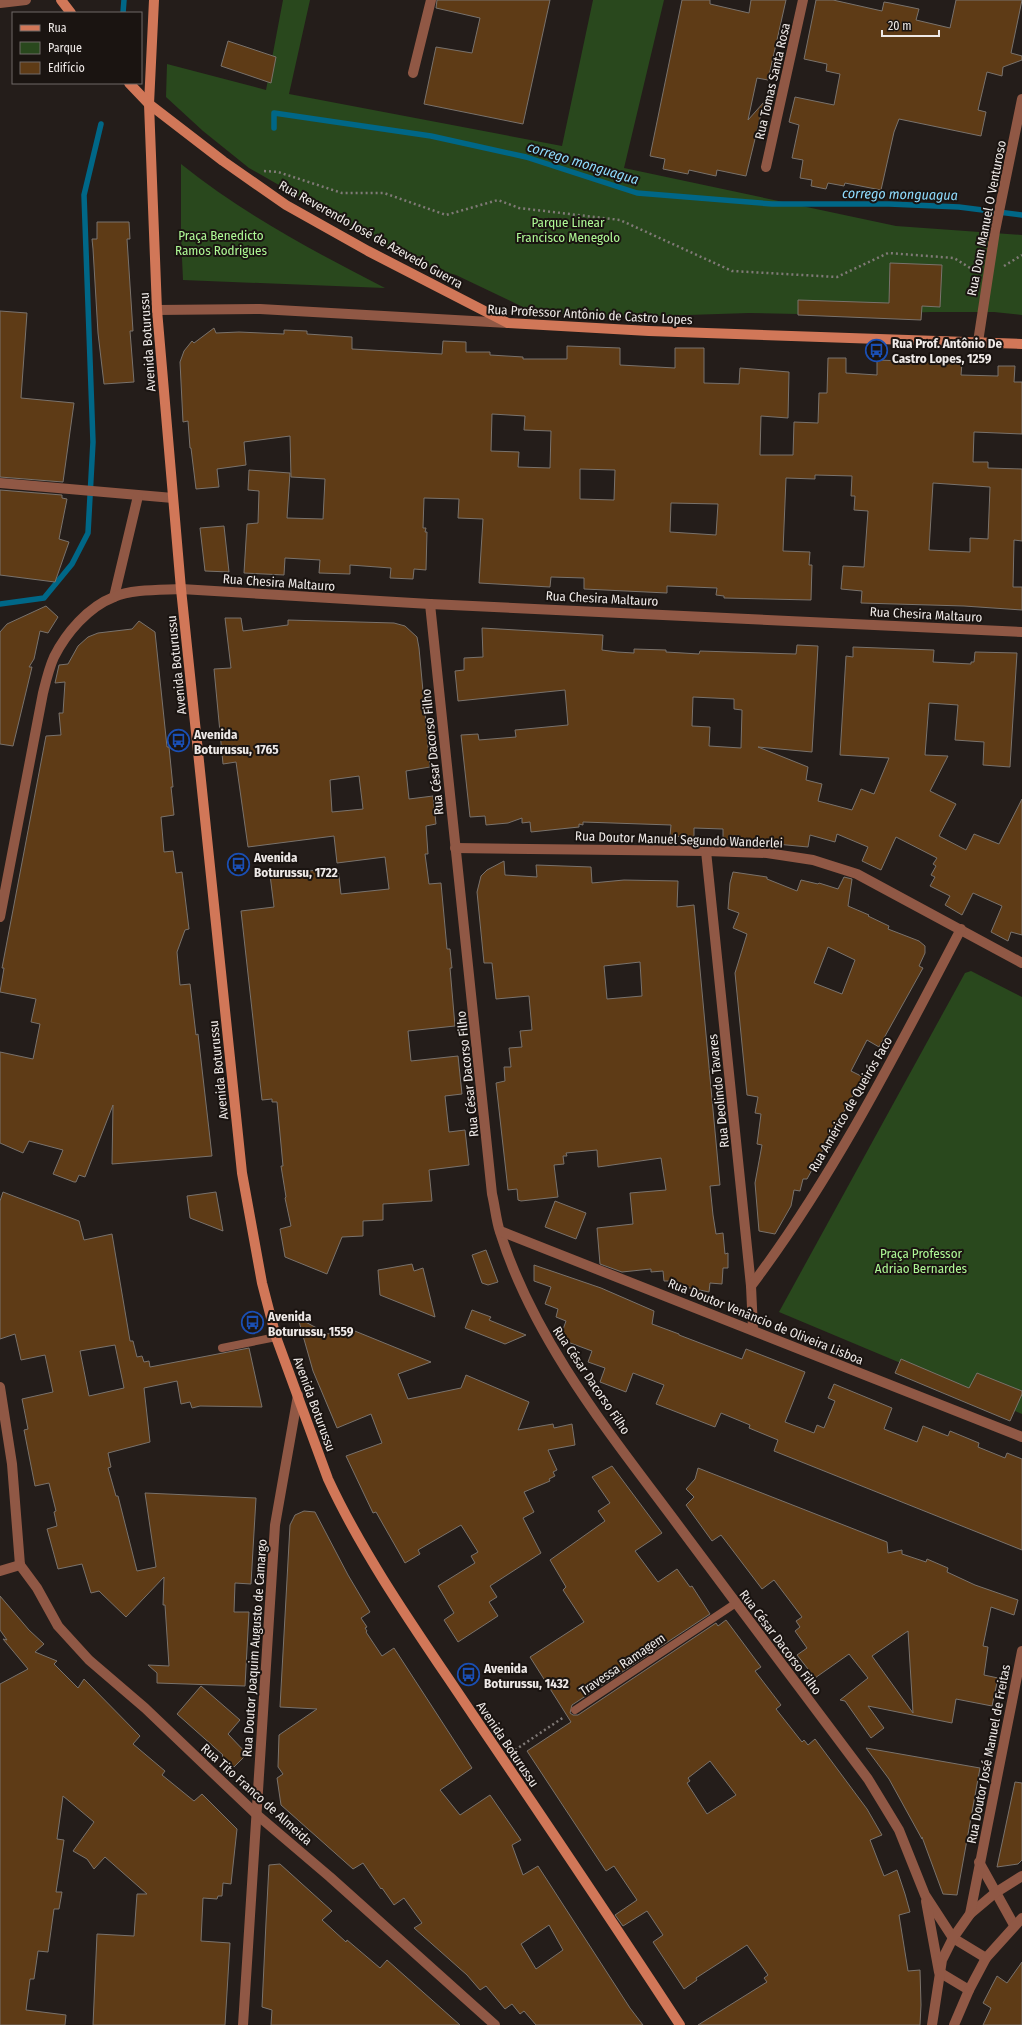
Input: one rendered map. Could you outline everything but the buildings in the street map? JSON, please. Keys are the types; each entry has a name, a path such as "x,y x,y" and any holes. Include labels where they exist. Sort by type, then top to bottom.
{"main road":[{"path":"61,0 70,12"},
{"name":"Avenida Boturussu","path":"154,0 149,104 157,310 181,589 242,1173 262,1283 276,1337 337,1498 397,1601 680,2025"},
{"name":"Rua Reverendo José de Azevedo Guerra","path":"130,84 149,104 223,161 286,205 368,251 508,323"},
{"name":"Rua Professor Antônio de Castro Lopes","path":"508,323 649,330 1022,344"}],"street":[{"path":"0,3 26,0"},
{"path":"413,74 431,0"},
{"name":"Rua Tomas Santa Rosa","path":"766,167 804,0"},
{"name":"Rua Dom Manuel O Venturoso","path":"978,342 995,231 1003,199 1022,98"},
{"name":"Rua Professor Antônio de Castro Lopes","path":"157,310 260,309 508,323"},
{"path":"0,483 77,491 173,498"},
{"path":"0,917 43,692 54,658 69,632 89,612 114,596 138,496"},
{"name":"Rua Chesira Maltauro","path":"114,596 147,590 181,589 430,604 1022,632"},
{"name":"Rua César Dacorso Filho","path":"430,604 492,1194 500,1231 527,1297 542,1328 576,1384 736,1603 868,1779 899,1830 925,1895 953,1938"},
{"name":"Rua Doutor Manuel Segundo Wanderlei","path":"455,848 767,853 813,860 857,874 1022,962"},
{"name":"Rua Deolindo Tavares","path":"706,851 751,1286 753,1330"},
{"name":"Rua Américo de Queirós Faco","path":"751,1286 777,1251 826,1174 870,1098 961,929"},
{"name":"Rua Doutor Venâncio de Oliveira Lisboa","path":"500,1231 1022,1437"},
{"path":"0,1387 12,1464 20,1565 0,1571"},
{"name":"Rua Doutor Joaquim Augusto de Camargo","path":"243,2025 275,1525 298,1395"},
{"name":"Rua Tito Franco de Almeida","path":"20,1565 37,1588 58,1626 89,1660 145,1708 256,1814 330,1876 495,2025"},
{"name":"Rua Doutor José Manuel de Freitas","path":"932,2025 942,1960 953,1938 970,1914 979,1862 1022,1651"},
{"name":"Rua Doutor José Manuel de Freitas","path":"979,1862 995,1893 1018,1922"},
{"path":"970,1914 995,1893 1022,1876"},
{"name":"Rua César Dacorso Filho","path":"925,1895 939,1972"},
{"path":"954,2025 969,1990 986,1958 1018,1922"},
{"path":"953,1938 986,1958"},
{"path":"939,1972 969,1990"}],"lane":[{"path":"222,1348 276,1337"},
{"name":"Travessa Ramagem","path":"575,1710 736,1603"}],"path":[{"path":"263,170 278,172 342,193 384,193 446,215 498,200 519,208 620,220 732,271 837,277 888,253 954,258 988,278 1022,255"},
{"name":"Travessa Ramagem","path":"503,1758 575,1710"}],"green space":[{"name":"Parque Linear Francisco Menegolo","path":"283,0 310,0 289,94 562,146 593,0 664,0 624,168 896,226 1022,235 1022,315 994,312 931,312 848,315 749,313 596,318 525,308 456,275 415,263 249,168 203,131 166,97 167,64 266,90"},
{"name":"Praça Benedicto Ramos Rodrigues","path":"181,164 230,200 255,216 306,246 385,288 183,280 181,236"},
{"name":"Praça Professor Adriao Bernardes","path":"971,971 1022,997 1022,1414 779,1312 965,973"}],"waterway":[{"path":"123,12 124,0"},
{"name":"corrego monguagua","path":"274,128 274,113 431,136 526,157 637,193 772,204 889,204 959,207 1022,215"},
{"path":"0,604 44,598 72,564 88,533 93,442 84,195 101,124"}],"place":[{"name":"Rua Prof. Antônio De Castro Lopes, 1259","path":"876,350"},
{"name":"Avenida Boturussu, 1765","path":"178,741"},
{"name":"Avenida Boturussu, 1722","path":"238,864"},
{"name":"Avenida Boturussu, 1559","path":"253,1323"},
{"name":"Avenida Boturussu, 1432","path":"468,1675"}]}
